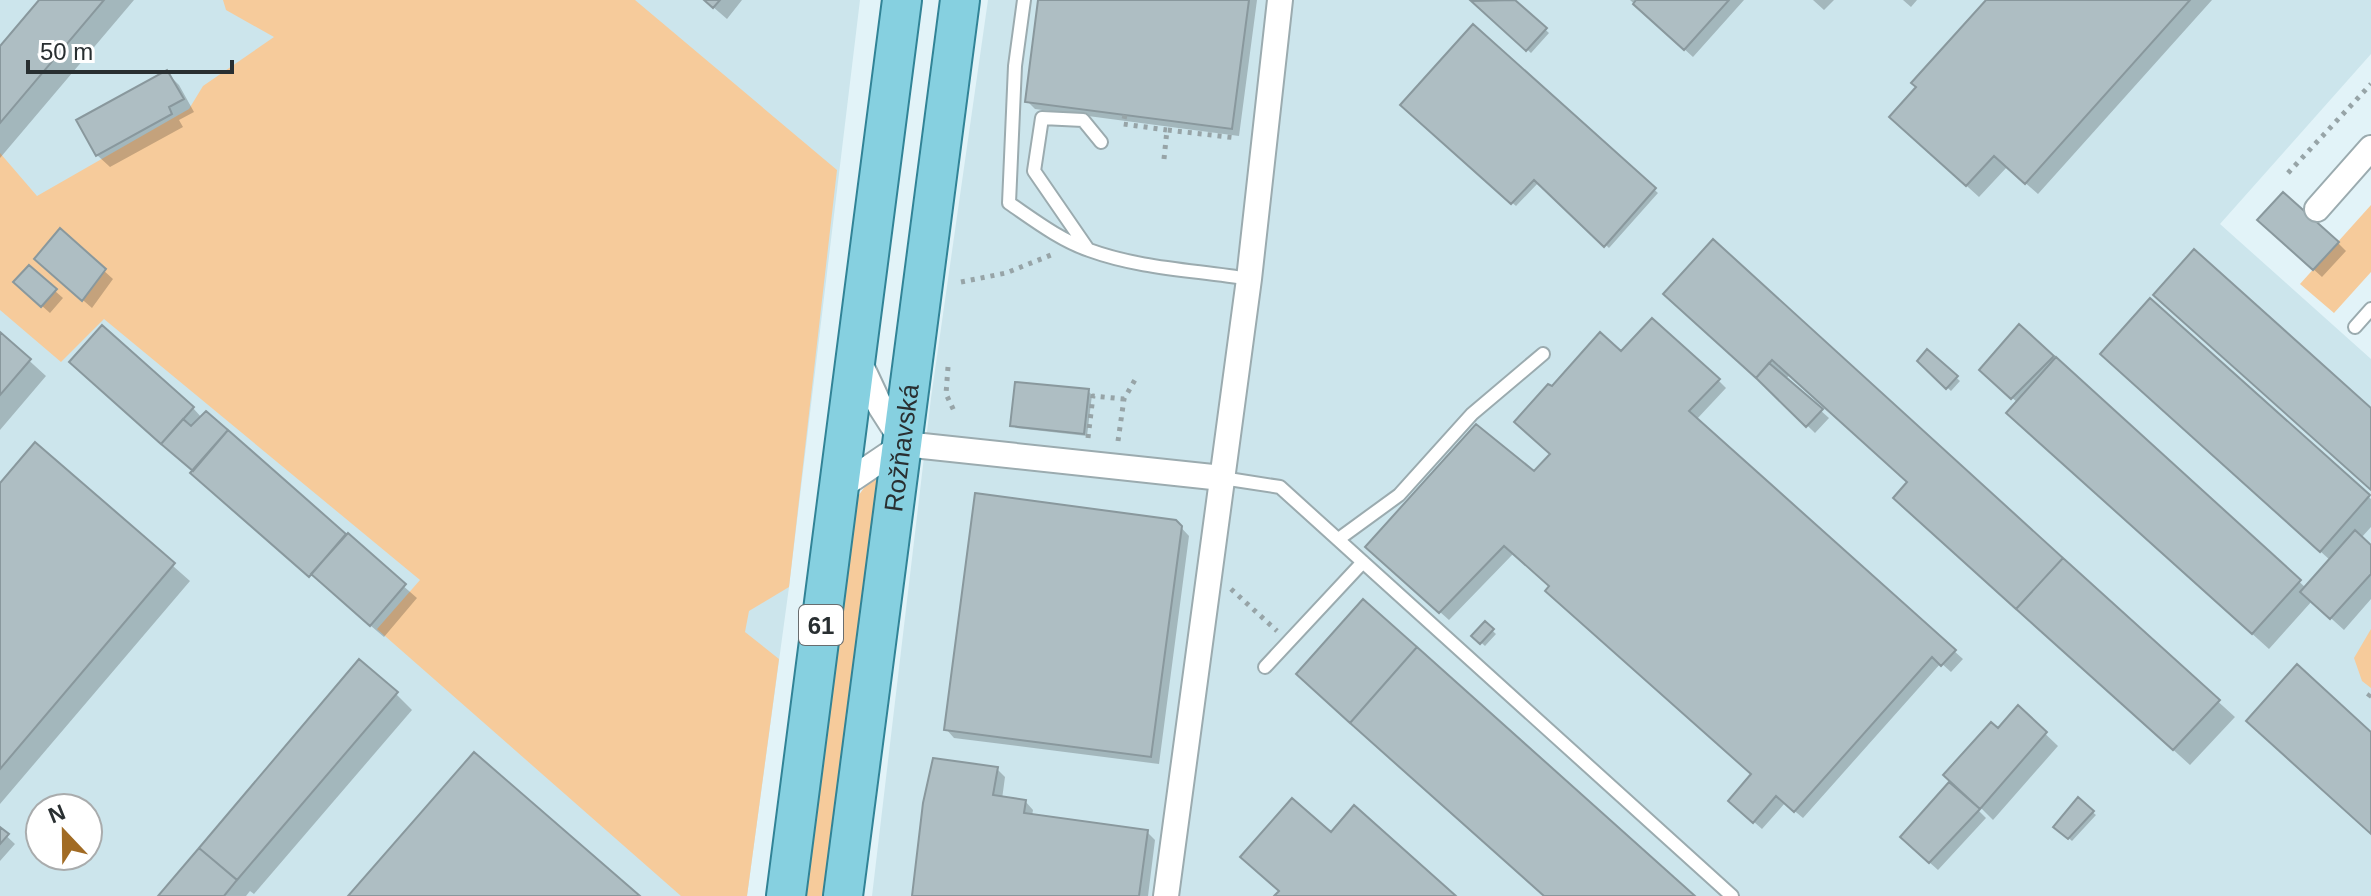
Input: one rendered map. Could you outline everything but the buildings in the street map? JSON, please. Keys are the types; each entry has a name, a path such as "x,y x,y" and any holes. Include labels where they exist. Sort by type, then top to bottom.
{"main road":[{"name":"61","path":"786,896 902,0"},
{"name":"Rožňavská","path":"843,896 960,0"}],"street":[{"path":"1166,896 1249,279 1280,0"},
{"path":"2317,209 2371,148"},
{"path":"856,355 880,406 904,444"},
{"path":"839,488 904,444 1222,478"}],"lane":[{"path":"1024,0 1015,66 1009,203 1052,232 1083,247 1150,266 1249,279"},
{"path":"1083,247 1034,171 1042,118 1083,120 1101,142"},
{"path":"2355,327 2371,309"},
{"path":"1340,538 1399,495 1472,414 1543,354"},
{"path":"1222,478 1280,487 1340,538 1732,896"},
{"path":"1265,667 1363,562"}],"path":[{"path":"2288,173 2371,84"},
{"path":"1125,115 1123,124 1237,138"},
{"path":"1164,159 1167,130"},
{"path":"961,282 1006,273 1083,247"},
{"path":"948,367 946,394 955,413"},
{"path":"1117,442 1124,399 1136,378"},
{"path":"1088,438 1093,396 1124,399"},
{"path":"1230,589 1289,641"}],"shaded area":[{"path":"0,0 860,0 789,587 747,896 0,896"},
{"path":"223,0 635,0 837,170 789,587 749,611 745,632 779,659 747,896 681,896 377,629 420,580 104,319 61,362 0,310 0,153 37,196 189,109 203,86 274,37 226,10"},
{"path":"988,0 2371,0 2371,54 2220,224 2371,359 2371,896 872,896 931,398"},
{"path":"2371,205 2371,272 2334,313 2300,284"},
{"path":"885,468 829,896 799,896 856,499 871,478"},
{"path":"2371,629 2371,688 2362,681 2354,658"}]}
